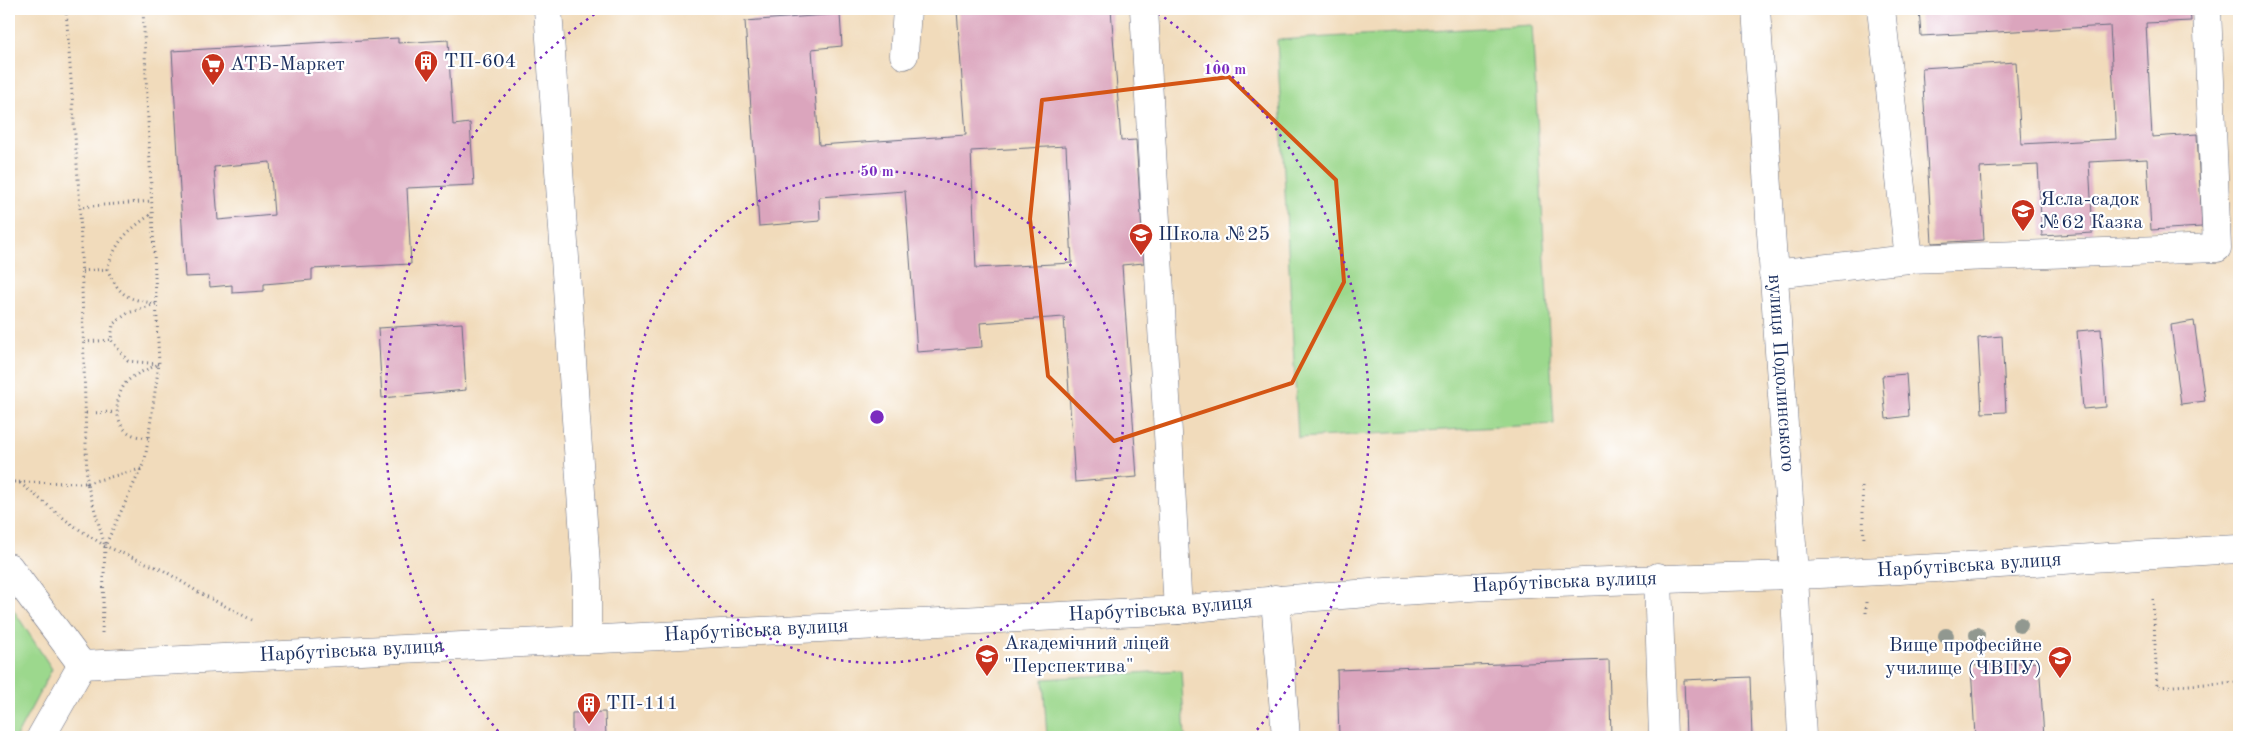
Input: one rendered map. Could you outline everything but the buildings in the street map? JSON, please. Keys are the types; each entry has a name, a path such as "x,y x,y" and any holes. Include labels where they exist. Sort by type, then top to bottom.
{"street":[{"path":"548,9 587,580 587,640"},
{"path":"904,54 907,9"},
{"path":"1144,9 1178,610"},
{"name":"вулиця Подолинського","path":"1756,9 1794,574 1802,737"},
{"path":"1881,9 1909,259"},
{"path":"1773,274 1909,259 2217,248 2207,9"},
{"name":"Нарбутівська вулиця","path":"92,664 1178,610 1275,599 1658,577 1794,574 2239,549"},
{"path":"9,567 92,664 41,737"},
{"path":"1658,577 1663,737"},
{"path":"1275,599 1286,737"}],"path":[{"path":"66,9 80,207 87,483 105,546"},
{"path":"92,664 105,546 145,460 159,364 143,9"},
{"path":"80,207 152,201"},
{"path":"152,214 126,232 112,254 107,269 115,286 128,298 156,304"},
{"path":"82,271 107,269"},
{"path":"156,304 128,313 114,324 111,340 128,361 159,364"},
{"path":"84,342 111,340"},
{"path":"148,438 132,435 122,426 116,412 118,398 125,383 159,364"},
{"path":"86,412 116,412"},
{"path":"9,482 87,483 141,469"},
{"path":"20,483 71,524 105,546 163,570 198,592 252,620"},
{"path":"1862,487 1864,544"},
{"path":"2153,599 2157,686 2239,682"}],"highlighted area":[{"path":"1229,77 1336,180 1344,282 1292,383 1114,441 1048,376 1030,219 1042,100"}],"green space":[{"path":"1532,25 1554,424 1298,438 1277,40"},
{"path":"9,603 52,669 16,737 9,737"},
{"path":"1181,670 1185,737 1047,737 1043,679"}],"place":[{"name":"ТП-604","path":"426,83"},
{"name":"АТБ-Маркет","path":"213,86"},
{"name":"Ясла-садок №62 Казка","path":"2023,232"},
{"name":"Школа №25","path":"1141,256"},
{"name":"Академічний ліцей \"Перспектива\"","path":"987,677"},
{"name":"Вище професійне училище (ЧВПУ)","path":"2060,679"},
{"name":"ТП-111","path":"589,725"}]}
